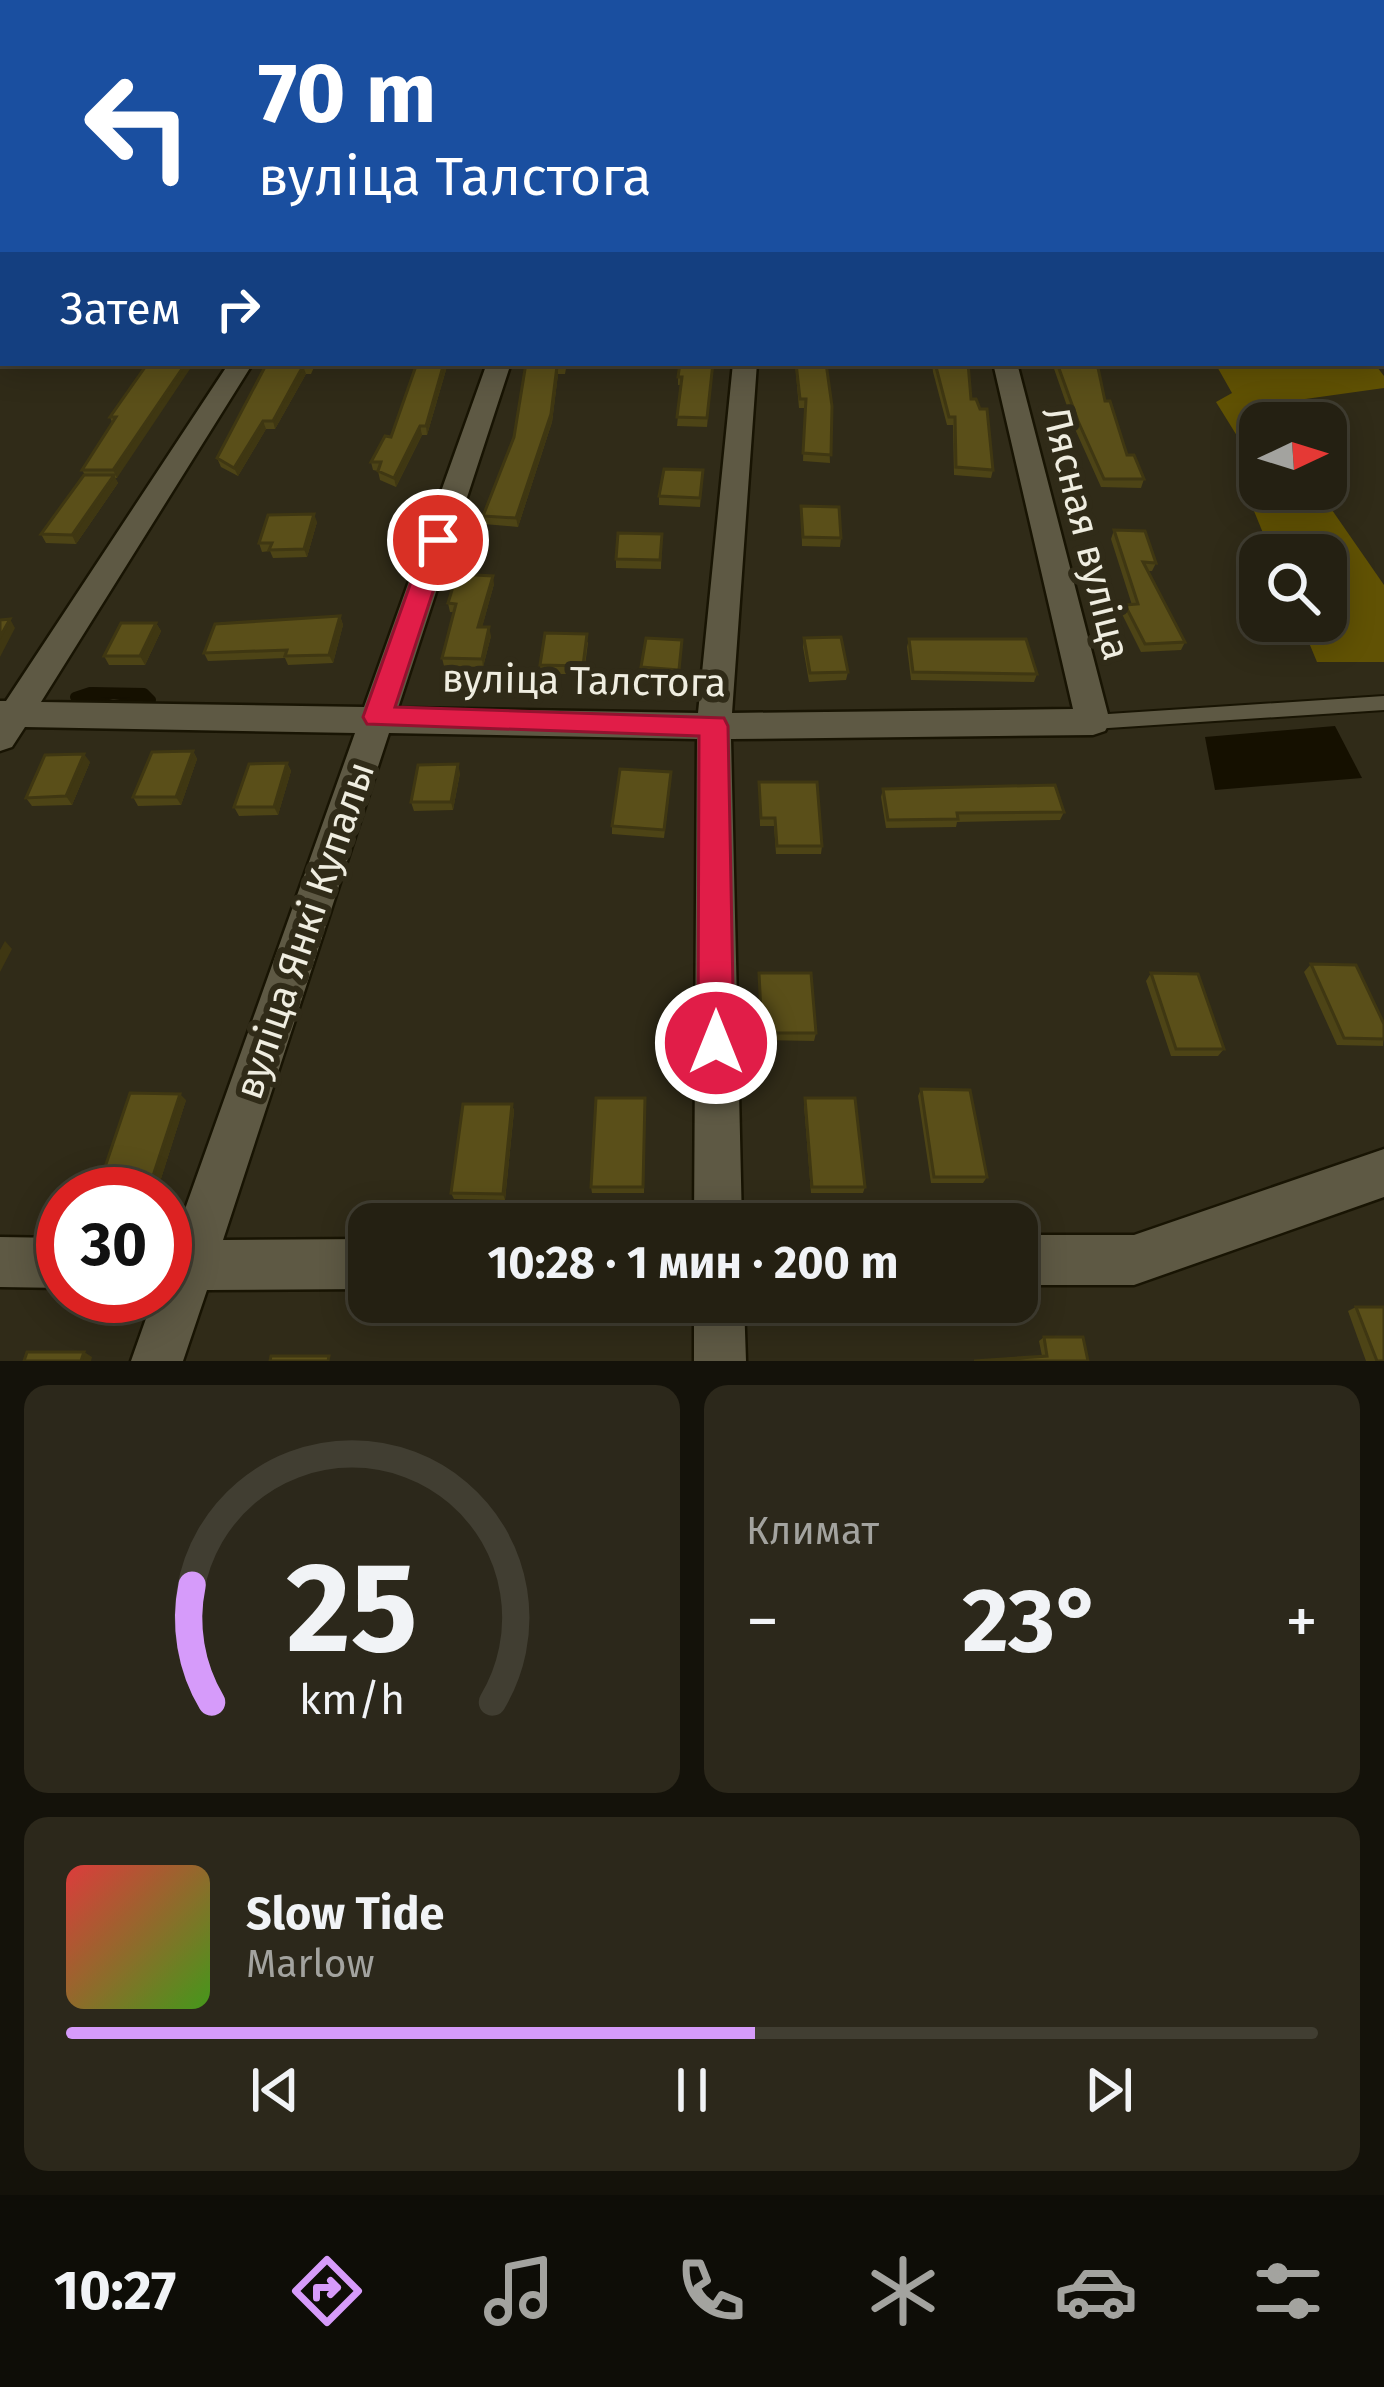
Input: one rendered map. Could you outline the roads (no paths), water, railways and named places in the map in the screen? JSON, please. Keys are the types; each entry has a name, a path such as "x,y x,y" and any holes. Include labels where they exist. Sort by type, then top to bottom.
{"street":[{"path":"5,722 239,366"},
{"name":"вуліца Янкі Купалы","path":"192,1224 377,717 498,366"},
{"path":"718,1203 714,726 745,366"},
{"name":"Лясная вуліца","path":"1005,366 1093,722"},
{"name":"вуліца Талстога","path":"5,722 377,717 714,726 1093,722"},
{"path":"1038,1260 1134,1260 1384,1172"},
{"path":"0,1262 36,1263"},
{"path":"192,1265 348,1264"},
{"name":"вуліца Янкі Купалы","path":"158,1361 166,1323"},
{"path":"719,1323 720,1361"}],"lane":[{"path":"1093,722 1384,703"}],"waterway":[{"path":"81,695 90,692"},
{"path":"92,692 146,695"},
{"path":"81,695 146,695"},
{"path":"81,695 75,697 113,705 151,700 146,695"}]}
